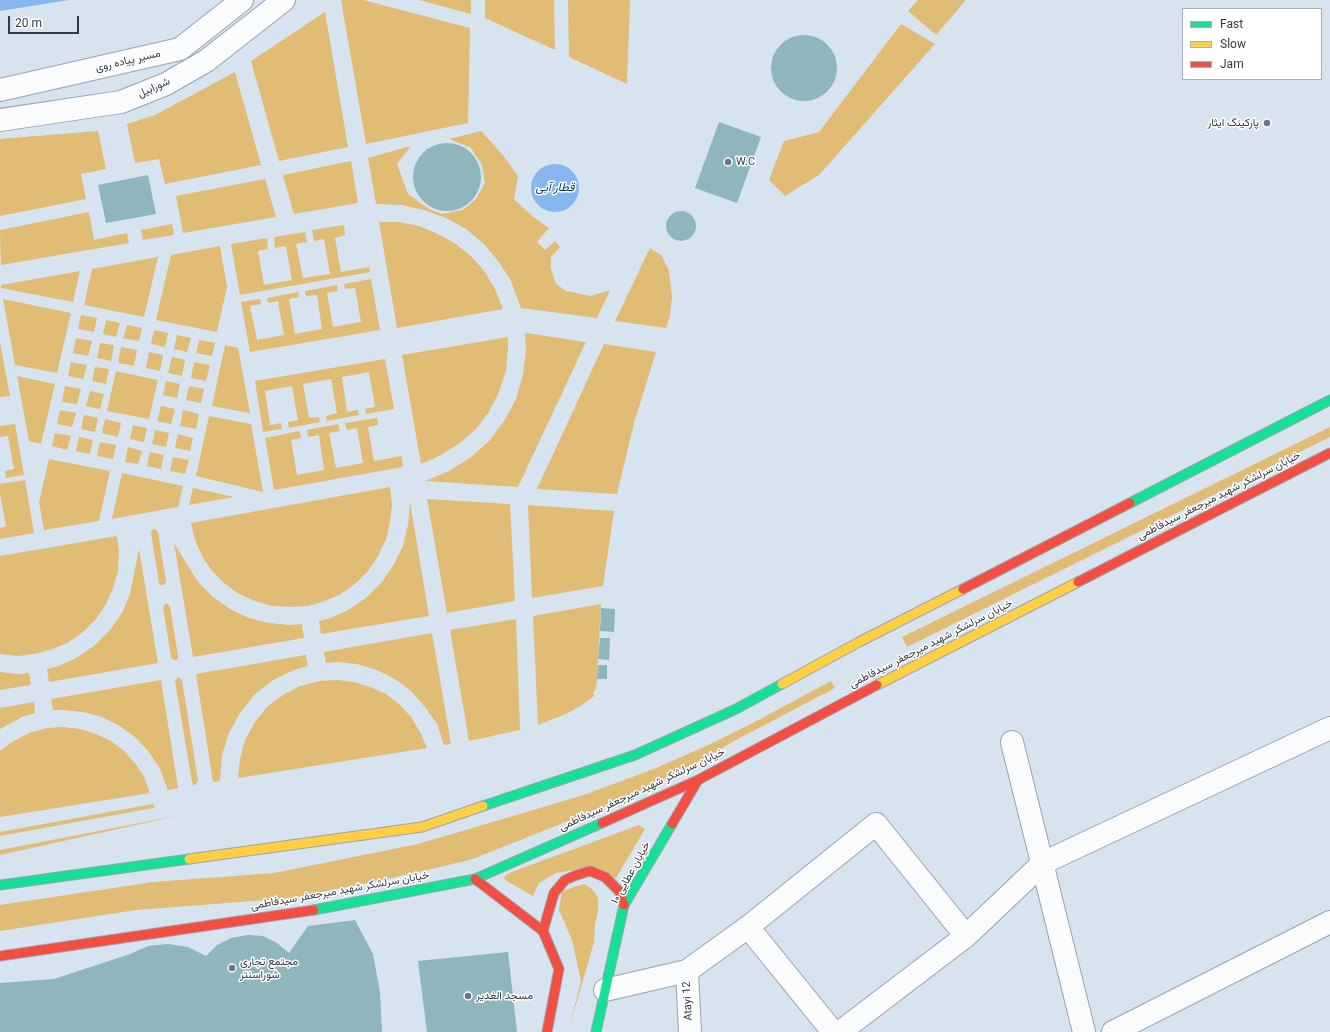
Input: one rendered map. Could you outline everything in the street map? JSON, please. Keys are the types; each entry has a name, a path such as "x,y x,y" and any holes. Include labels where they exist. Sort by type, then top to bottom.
{"main road":[{"path":"0,885 422,827 636,755 736,709 859,642 1330,400"},
{"name":"خیابان سرلشکر شهید میرجعفر سیدفاطمی","path":"0,956 318,909 475,879 698,780 948,648 1330,453"},
{"name":"خیابان عطایی ۱۰","path":"596,1032 604,990 624,905 698,780"},
{"path":"543,931 554,894 565,880 574,876 590,871 605,877 619,891 624,905"},
{"path":"475,879 543,931 559,970 547,1032"}],"street":[{"name":"مسیر پیاده روی","path":"0,90 180,49 242,0"},
{"name":"شورابیل","path":"0,120 121,102 166,84 206,61 284,0"},
{"path":"840,1032 966,936 1043,863 1330,728"},
{"path":"1012,742 1084,1032"},
{"path":"604,990 686,971 748,927 876,824 966,936"},
{"path":"1113,1032 1330,922"},
{"path":"748,927 833,1032"},
{"name":"Atayi 12","path":"686,971 690,1032"}],"shaded area":[{"path":"341,0 363,0 470,28 468,123 366,144"},
{"path":"419,0 471,0 471,14"},
{"path":"485,0 554,0 555,50 485,18"},
{"path":"568,0 630,0 627,84 569,57"},
{"path":"918,0 966,0 936,35 908,11"},
{"path":"325,12 348,147 279,161 251,61"},
{"path":"901,24 935,44 819,175 785,196 769,180 784,141 819,132"},
{"path":"235,72 261,165 165,184 159,159 135,163 127,124 155,115"},
{"path":"98,131 106,169 81,174 86,199 0,216 0,139"},
{"path":"481,131 502,154 518,176 514,199 533,217 549,228 537,242 545,250 555,241 560,247 551,257 551,269 556,284 566,291 591,296 610,290 597,318 521,308 511,281 499,262 484,244 466,229 446,218 424,210 402,205 376,204 368,158 411,146 397,164 408,194 429,209 442,214 463,210 476,199 485,183 482,165 471,148 449,139"},
{"path":"351,161 358,203 294,214 283,175"},
{"path":"265,179 276,217 183,233 176,196"},
{"path":"89,212 94,240 127,233 129,243 1,265 0,230"},
{"path":"379,222 399,222 419,226 456,244 472,257 485,272 495,289 503,309 397,328"},
{"path":"172,224 174,235 143,240 141,230"},
{"path":"344,225 345,235 335,238 341,272 369,267 370,272 240,295 231,244 267,238 268,249 258,251 264,285 292,280 286,246 275,248 274,237 305,232 307,242 296,244 303,278 330,274 324,239 314,241 312,230"},
{"path":"220,246 227,287 217,332 156,320 171,255"},
{"path":"650,248 662,256 669,271 672,297 670,315 666,328 615,321"},
{"path":"158,257 144,317 84,305 92,269"},
{"path":"80,271 73,302 1,288 1,285"},
{"path":"371,279 380,330 250,352 241,302 260,299 261,304 250,306 257,340 284,335 278,301 268,303 267,298 298,292 299,297 289,299 295,334 322,329 317,295 306,296 305,291 337,285 338,291 327,293 333,327 361,322 355,288 345,289 344,284"},
{"path":"3,299 71,313 57,373 15,365"},
{"path":"81,315 97,318 94,332 78,329"},
{"path":"106,320 120,323 116,337 103,334"},
{"path":"127,325 142,328 139,341 123,338"},
{"path":"154,330 168,333 165,347 151,344"},
{"path":"525,333 586,342 518,487 425,481 449,471 470,458 489,441 504,421 516,399 523,375 526,350"},
{"path":"177,335 191,338 187,352 174,349"},
{"path":"508,337 506,371 499,392 489,412 476,429 460,443 441,455 421,464 402,355"},
{"path":"76,338 92,341 88,356 73,353"},
{"path":"199,340 215,343 212,356 196,353"},
{"path":"0,342 10,396 0,397"},
{"path":"100,343 114,345 111,361 97,358"},
{"path":"604,344 656,352 634,423 617,494 537,489"},
{"path":"225,345 238,348 250,413 212,406"},
{"path":"121,347 137,350 134,366 118,363"},
{"path":"149,352 163,355 160,371 146,368"},
{"path":"172,357 185,360 182,376 168,373"},
{"path":"385,359 394,409 366,414 365,409 375,407 369,372 342,377 347,412 358,410 359,415 327,421 326,416 337,413 331,379 303,384 309,418 319,417 320,422 289,428 288,422 298,420 292,386 265,391 270,425 281,423 282,429 263,432 255,381"},
{"path":"71,362 87,365 83,379 68,376"},
{"path":"194,362 210,365 206,381 191,378"},
{"path":"95,367 109,369 106,384 92,381"},
{"path":"116,371 158,380 149,419 107,411"},
{"path":"17,376 55,384 41,444 29,441"},
{"path":"166,381 180,384 177,398 163,395"},
{"path":"65,386 81,389 77,404 62,402"},
{"path":"189,386 204,389 201,403 186,400"},
{"path":"90,391 104,394 100,409 86,406"},
{"path":"161,406 175,409 171,424 157,421"},
{"path":"60,410 76,413 72,427 57,424"},
{"path":"183,410 199,414 196,429 180,426"},
{"path":"84,415 98,418 95,432 81,429"},
{"path":"209,416 251,424 263,492 196,476"},
{"path":"377,418 378,425 368,427 374,461 402,456 403,467 274,490 265,438 300,431 301,438 291,440 297,475 324,470 319,435 308,437 307,430 338,424 340,431 329,433 336,468 363,463 357,428 347,430 345,423"},
{"path":"105,419 121,423 118,437 102,433"},
{"path":"15,424 24,475 6,478 5,471 14,469 8,436 0,437 0,426"},
{"path":"133,425 147,428 144,442 130,439"},
{"path":"1330,427 1330,437 907,647 902,637"},
{"path":"155,430 169,433 166,447 152,444"},
{"path":"55,433 71,436 67,450 52,446"},
{"path":"178,434 193,438 190,451 175,448"},
{"path":"79,437 93,440 90,454 76,451"},
{"path":"100,442 116,445 113,459 97,456"},
{"path":"128,447 142,451 138,464 125,462"},
{"path":"150,452 164,455 161,469 147,466"},
{"path":"173,457 189,460 185,474 170,471"},
{"path":"49,459 110,471 99,521 44,530 39,502"},
{"path":"122,473 183,486 178,507 112,519"},
{"path":"25,480 34,533 0,539 0,528 6,526 0,494 0,484"},
{"path":"390,487 392,505 386,539 378,556 368,571 356,583 341,594 308,606 272,606 239,594 224,583 212,571 202,556 195,540 191,523"},
{"path":"193,488 234,497 189,505"},
{"path":"427,499 510,504 515,601 447,613"},
{"path":"410,502 429,616 321,634 319,621 331,618 350,609 367,597 382,582 394,564 403,546 408,525"},
{"path":"528,505 614,511 603,586 532,598"},
{"path":"154,529 158,532 166,581 163,585 160,585 159,583 151,533"},
{"path":"117,536 119,553 118,571 106,604 96,619 83,632 69,642 53,649 35,654 18,656 0,654 0,556"},
{"path":"174,543 198,582 213,597 230,609 249,618 269,623 290,625 302,624 304,638 193,657"},
{"path":"139,549 158,663 49,682 47,669 59,666 78,657 95,645 110,630 122,613 130,594"},
{"path":"166,603 170,606 178,656 178,659 175,660 171,657 163,607"},
{"path":"601,604 597,679 596,689 593,693 594,696 568,713 538,725 533,616"},
{"path":"516,619 520,730 469,741 450,630"},
{"path":"432,633 451,744 444,745 437,724 411,691 395,679 377,670 357,664 337,662 326,663 324,652"},
{"path":"306,655 308,666 294,670 273,680 255,694 240,713 229,733 222,755 220,781 213,782 196,674"},
{"path":"0,672 17,674 29,673 31,685 0,690"},
{"path":"178,677 182,680 198,781 195,785 193,785 192,782 175,681"},
{"path":"161,680 178,788 168,790 160,769 149,752 136,738 120,726 102,717 83,712 53,710 51,699"},
{"path":"337,680 354,682 386,694 400,705 411,717 427,748 238,778 240,759 245,740 255,722 267,707 283,695 300,686 319,681"},
{"path":"831,681 835,688 736,740 698,762 631,796 470,860 387,879 292,898 136,910 0,931 0,905 153,882 274,873 418,844 584,795 656,768 706,746 751,724"},
{"path":"34,702 35,713 22,717 0,729 0,708"},
{"path":"63,727 80,729 111,741 124,751 135,763 144,777 150,793 0,817 0,751 12,742 29,733 47,728"},
{"path":"153,804 155,807 153,808 0,836 0,832"},
{"path":"181,815 0,855 0,850"},
{"path":"639,825 645,829 616,878 580,869 556,873 539,883 533,896 505,880 504,877 509,873"},
{"path":"584,884 592,889 598,898 598,911 594,942 568,1032 581,981 572,940 559,910 562,891"}],"water":[{"path":"0,0 69,0 0,11"},
{"name":"قطار آبی","path":"550,164 560,164 572,171 579,183 579,193 572,205 560,212 550,212 542,208 535,201 531,193 531,183 535,175 542,168"}],"building":[{"path":"804,35 817,38 827,45 834,55 837,68 834,81 827,91 817,98 804,101 791,98 781,91 774,81 771,68 774,55 781,45 791,38"},
{"name":"W.C","path":"719,122 761,137 737,203 695,188"},
{"path":"440,143 454,143 466,148 476,158 481,170 481,184 476,196 466,206 454,211 440,211 428,206 418,196 413,184 413,170 418,158 428,148"},
{"path":"148,175 156,214 106,223 98,185"},
{"path":"681,211 691,216 696,226 691,236 681,241 671,236 666,226 671,216"},
{"path":"601,608 615,609 614,632 600,631"},
{"path":"600,638 610,638 609,660 598,659"},
{"path":"598,665 607,665 607,679 597,679"},
{"name":"مجتمع تجاری شوراسنتر","path":"355,920 373,954 380,992 382,1032 0,1032 0,983 54,979 130,954 148,946 168,944 188,947 206,956 217,945 231,938 247,935 263,936 277,943 289,953 308,926"},
{"name":"مسجد الغدیر","path":"508,952 517,1032 427,1032 418,961"}],"traffic: fast":[{"path":"1130,503 1330,400"},
{"path":"483,806 635,755 736,709 782,684"},
{"path":"314,910 475,879 602,823"},
{"path":"596,1032 624,905 672,824"},
{"path":"0,885 189,859"}],"traffic: slow":[{"path":"877,685 1078,582"},
{"path":"782,684 859,642 963,589"},
{"path":"189,859 422,827 483,806"}],"traffic: jam":[{"path":"1078,582 1330,453"},
{"path":"963,589 1130,503"},
{"path":"602,823 698,780 877,685"},
{"path":"672,824 698,780"},
{"path":"543,931 554,893 565,880 574,876 590,871 605,877 619,891 624,905"},
{"path":"475,879 543,931 559,969 547,1032"},
{"path":"0,956 314,910"}],"place":[{"name":"پارکینگ ایثار","path":"1267,123"},
{"name":"W.C","path":"728,162"},
{"name":"مجتمع تجاری شوراسنتر","path":"232,968"},
{"name":"مسجد الغدیر","path":"468,996"}]}
